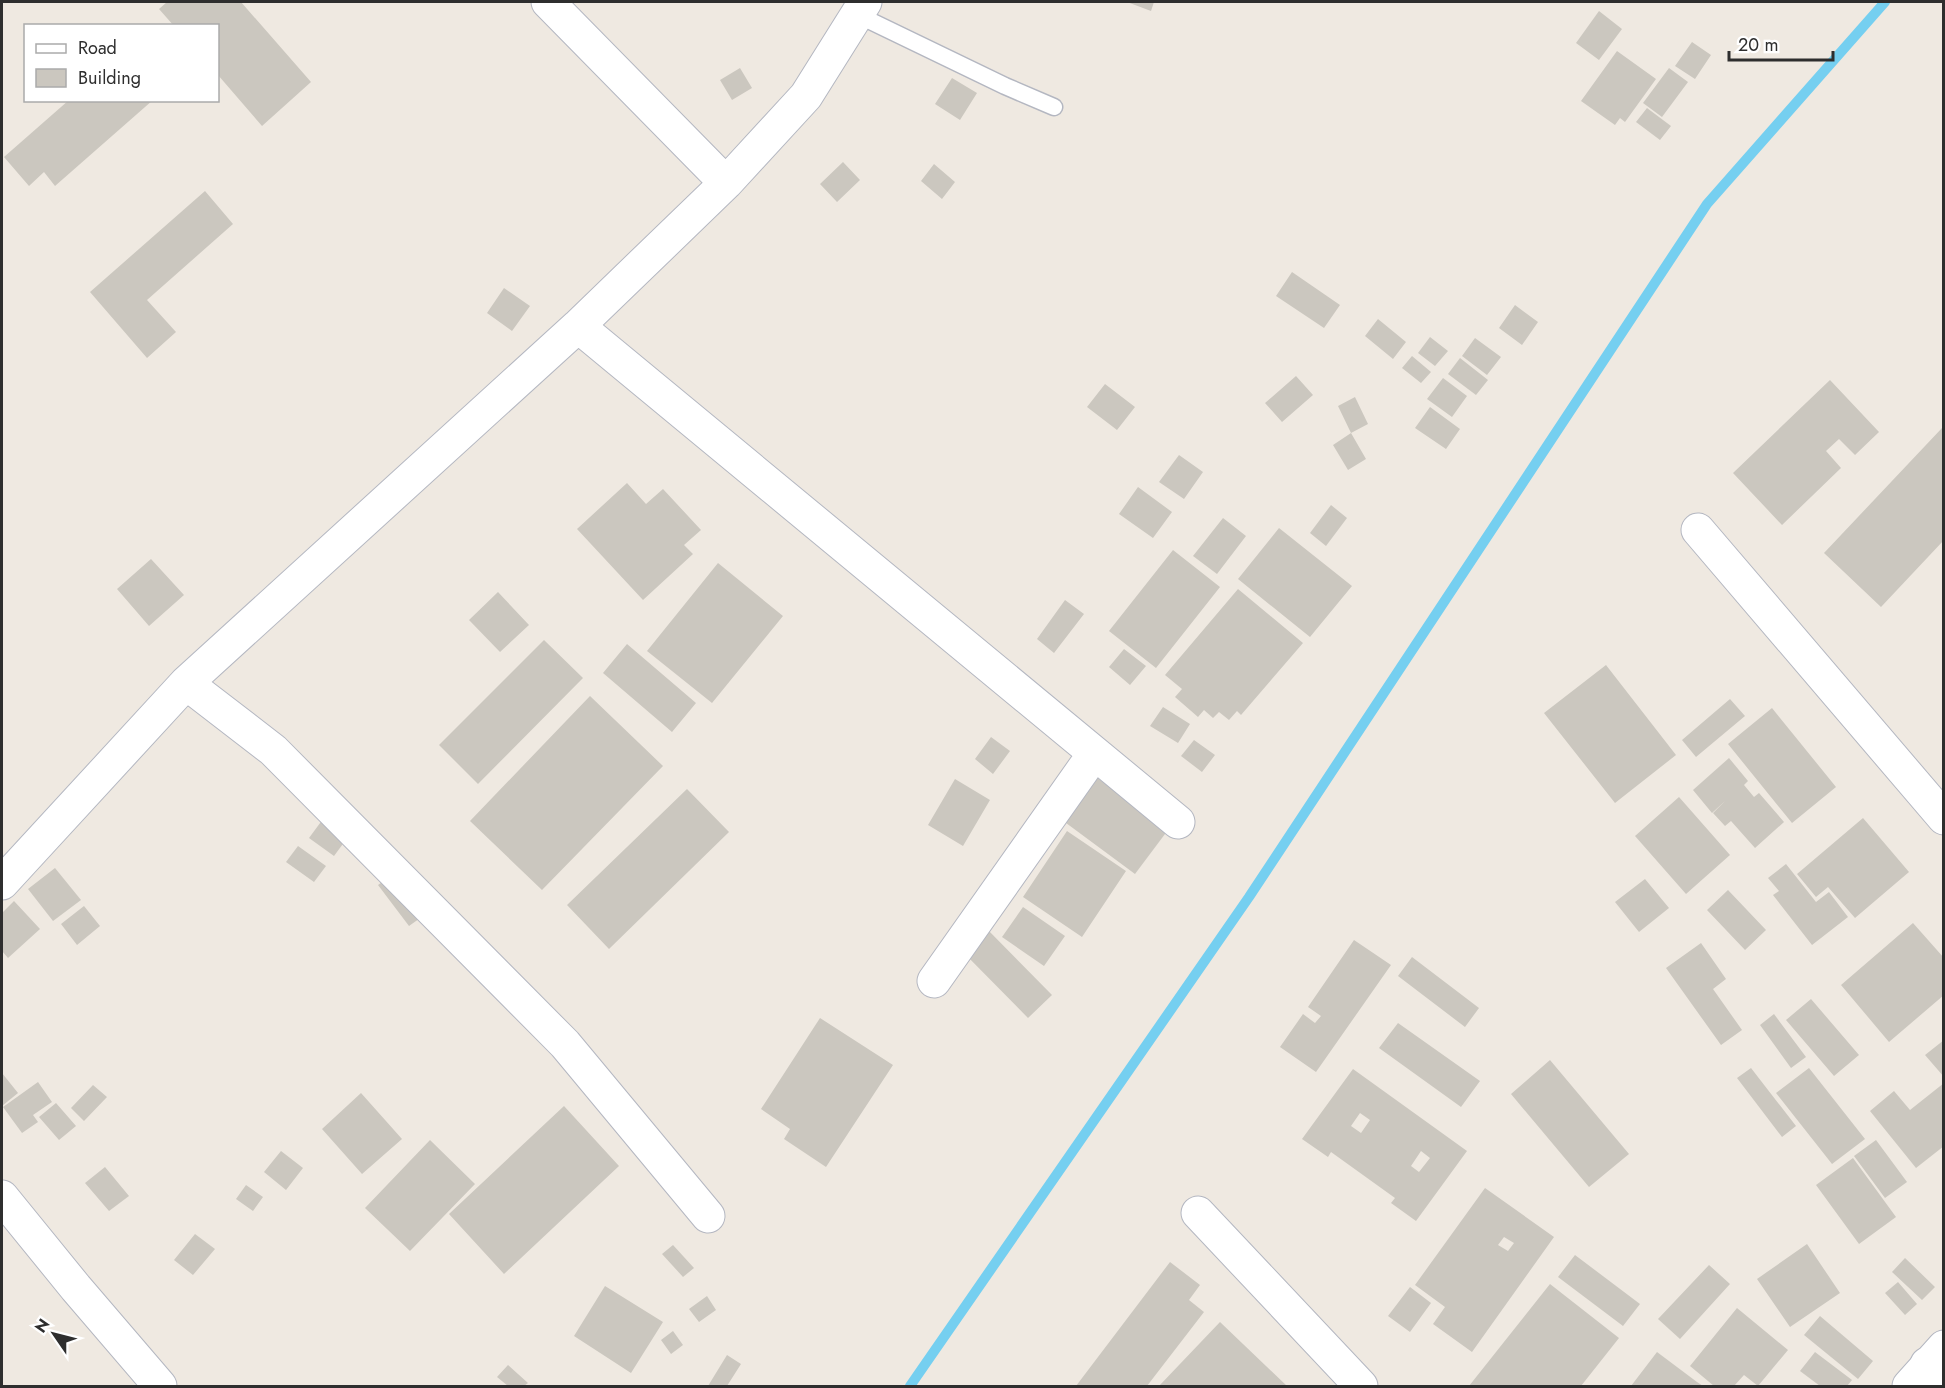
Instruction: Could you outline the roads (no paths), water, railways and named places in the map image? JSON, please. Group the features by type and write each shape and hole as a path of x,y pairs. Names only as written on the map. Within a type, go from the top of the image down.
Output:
{"street":[{"path":"548,2 726,183"},
{"path":"2,883 186,683 578,326 726,183 806,96 862,8"},
{"path":"578,326 1178,822"},
{"path":"1698,530 1944,818"},
{"path":"186,683 273,750 565,1044 708,1216"},
{"path":"934,981 1094,754"},
{"path":"2,1197 160,1386"},
{"path":"1198,1213 1361,1386"}],"lane":[{"path":"862,8 1005,86 1054,106"}],"waterway":[{"path":"910,1386 1249,897 1707,204 1885,2"}]}
